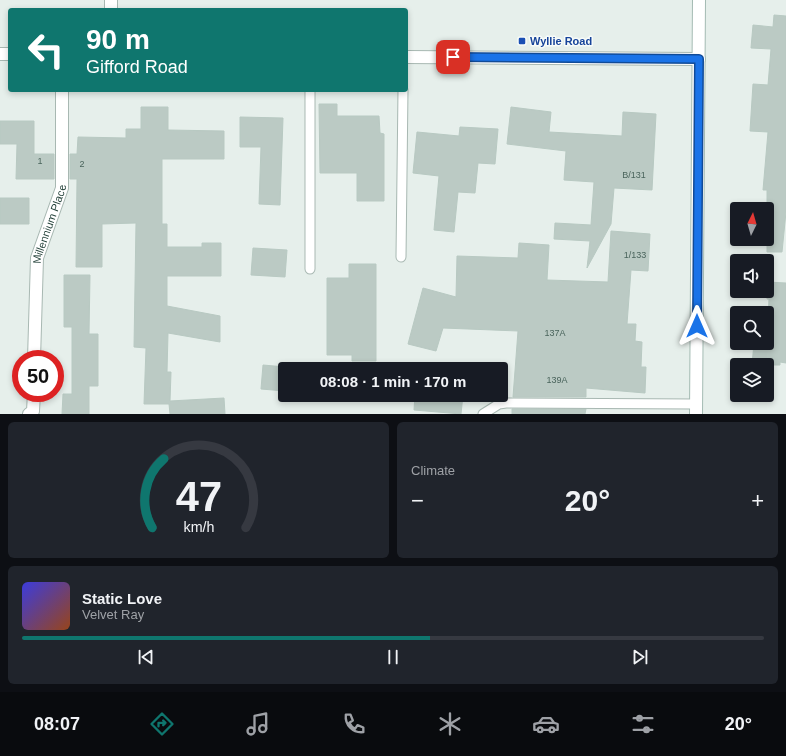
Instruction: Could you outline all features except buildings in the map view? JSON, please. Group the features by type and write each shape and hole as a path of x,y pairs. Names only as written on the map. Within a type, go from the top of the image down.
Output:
{"street":[{"path":"696,409 699,0"},
{"path":"408,57 699,59"},
{"name":"Millennium Place","path":"34,350 37,258 62,188 62,92"},
{"path":"30,414 33,411 34,402"}],"lane":[{"path":"310,92 310,268"},
{"path":"401,257 403,92"},
{"path":"484,414 499,404 506,403 696,409"}],"place":[{"name":"Wyllie Road","path":"522,41"}],"route":[{"path":"453,57 699,59 697,326"}]}
